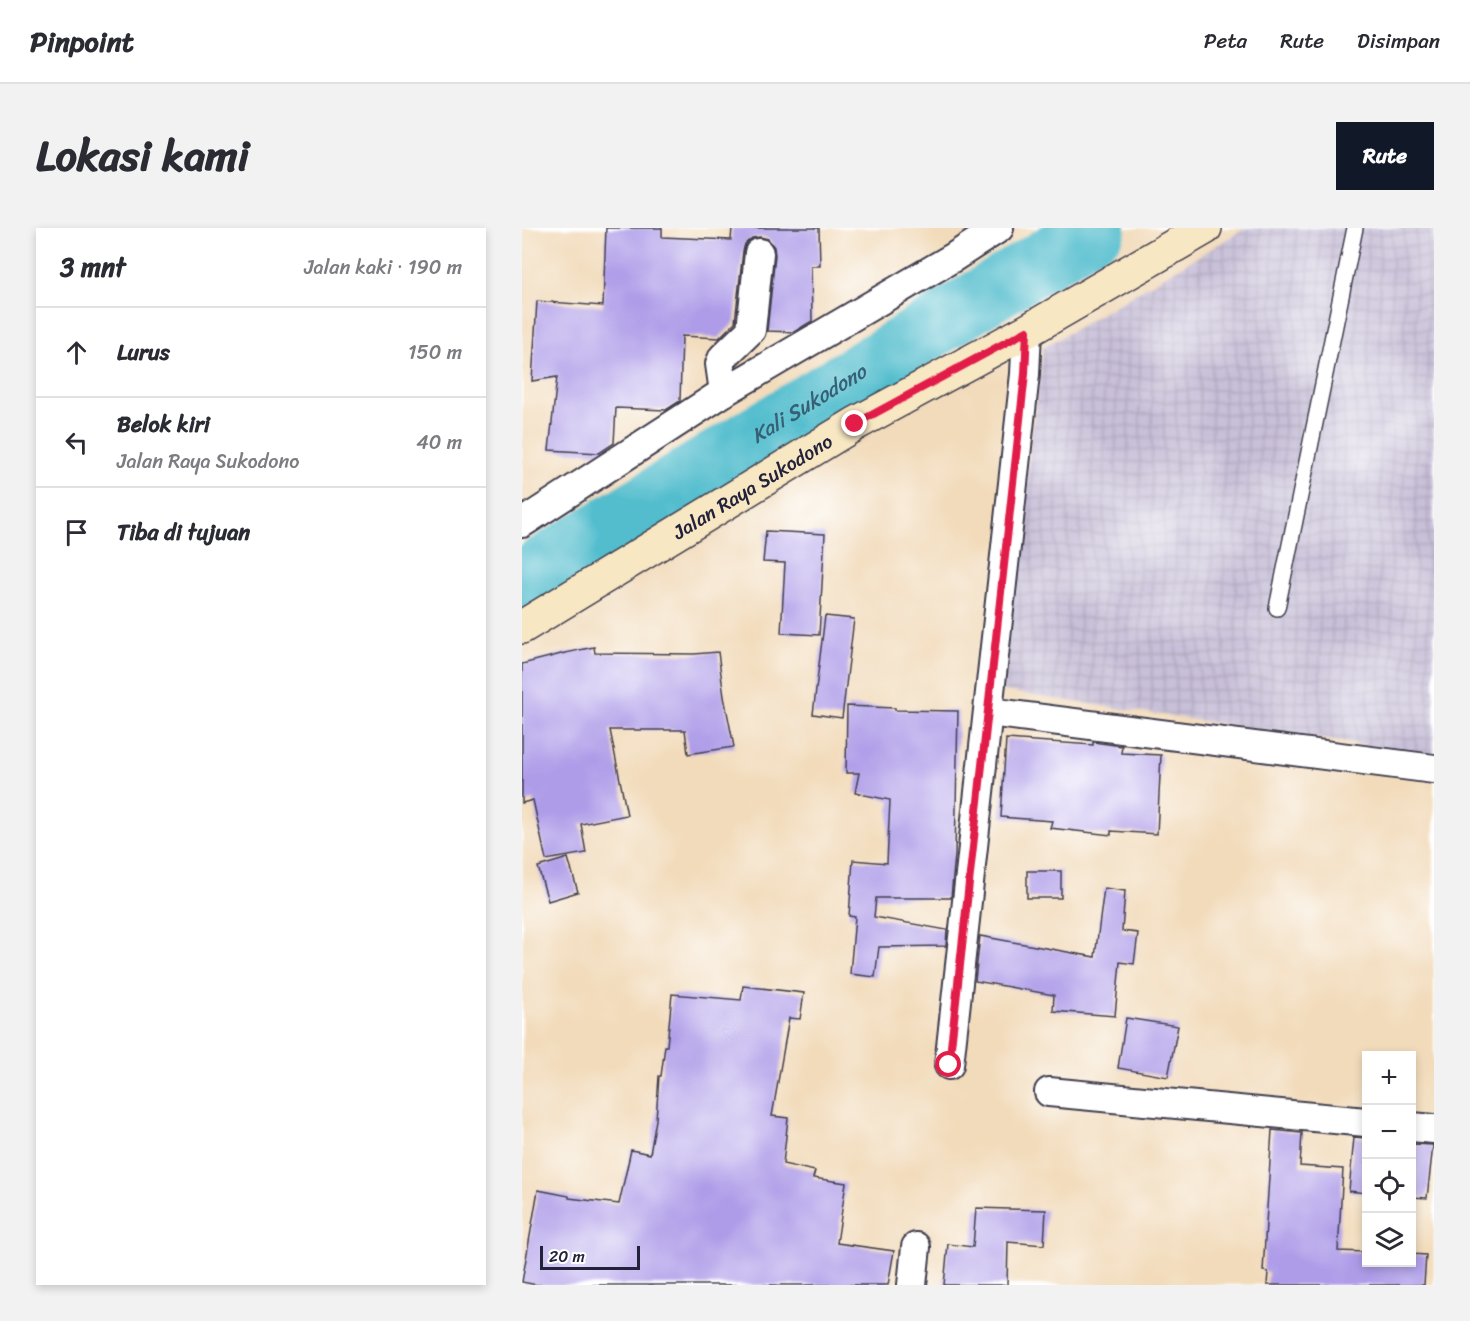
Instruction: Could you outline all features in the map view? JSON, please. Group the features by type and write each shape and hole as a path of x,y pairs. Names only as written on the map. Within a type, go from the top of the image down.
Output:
{"main road":[{"name":"Jalan Raya Sukodono","path":"522,627 855,424 1027,331 1205,228"}],"street":[{"path":"522,523 724,392 954,257 999,228"},
{"path":"724,392 720,364 723,357 751,330 759,253"},
{"path":"949,1065 1025,374 1027,331"},
{"path":"988,712 1434,770"},
{"path":"1049,1092 1362,1122"},
{"path":"1416,1127 1434,1129"},
{"path":"912,1285 916,1247"}],"lane":[{"path":"1277,608 1355,228"}],"shaded area":[{"path":"1246,228 1434,228 1434,756 998,690 1043,348"}],"building":[{"path":"606,228 662,228 662,237 731,240 732,228 819,228 820,266 811,266 812,321 794,332 767,331 774,247 768,239 752,238 745,244 743,251 735,322 719,338 682,336 680,401 666,410 616,408 614,443 599,453 549,450 557,377 532,381 537,301 603,306"},
{"path":"766,531 825,534 819,635 781,633 785,563 763,562"},
{"path":"825,616 854,619 842,718 813,714"},
{"path":"594,647 595,653 694,654 718,652 734,747 688,754 685,730 610,730 627,815 581,824 586,853 546,860 533,800 522,803 522,664"},
{"path":"847,706 895,708 895,710 958,711 955,855 951,898 876,898 874,917 947,930 946,946 879,947 875,977 850,974 855,917 849,916 853,860 887,863 890,800 855,793 859,773 846,773"},
{"path":"1006,739 1093,745 1093,742 1122,746 1121,753 1161,755 1157,834 1111,831 1111,835 1050,828 1052,821 1001,817"},
{"path":"568,858 578,892 548,901 538,867"},
{"path":"1027,871 1061,871 1061,898 1027,898"},
{"path":"1104,888 1125,891 1122,931 1138,933 1134,964 1120,962 1115,1016 1053,1011 1054,995 975,981 980,936 1095,957"},
{"path":"743,986 804,993 800,1019 789,1018 772,1116 788,1118 783,1164 815,1171 813,1178 846,1183 837,1243 894,1251 888,1285 537,1285 522,1282 538,1190 569,1196 569,1198 619,1204 631,1150 650,1154 656,1120 659,1076 661,1076 665,1046 667,1046 672,994 741,1000"},
{"path":"1126,1018 1178,1026 1168,1077 1118,1068"},
{"path":"1272,1130 1302,1133 1300,1166 1343,1169 1338,1251 1362,1252 1362,1267 1416,1267 1416,1254 1426,1255 1424,1285 1267,1285 1268,1272 1263,1271"},
{"path":"1354,1137 1362,1138 1362,1193 1349,1191"},
{"path":"1416,1144 1433,1145 1427,1198 1416,1197"},
{"path":"976,1208 1046,1210 1044,1245 1008,1242 1007,1285 944,1285 948,1244 973,1247"}],"waterway":[{"name":"Kali Sukodono","path":"522,579 1096,228"}],"route":[{"path":"855,424 1027,331 1025,374 949,1065"}]}
